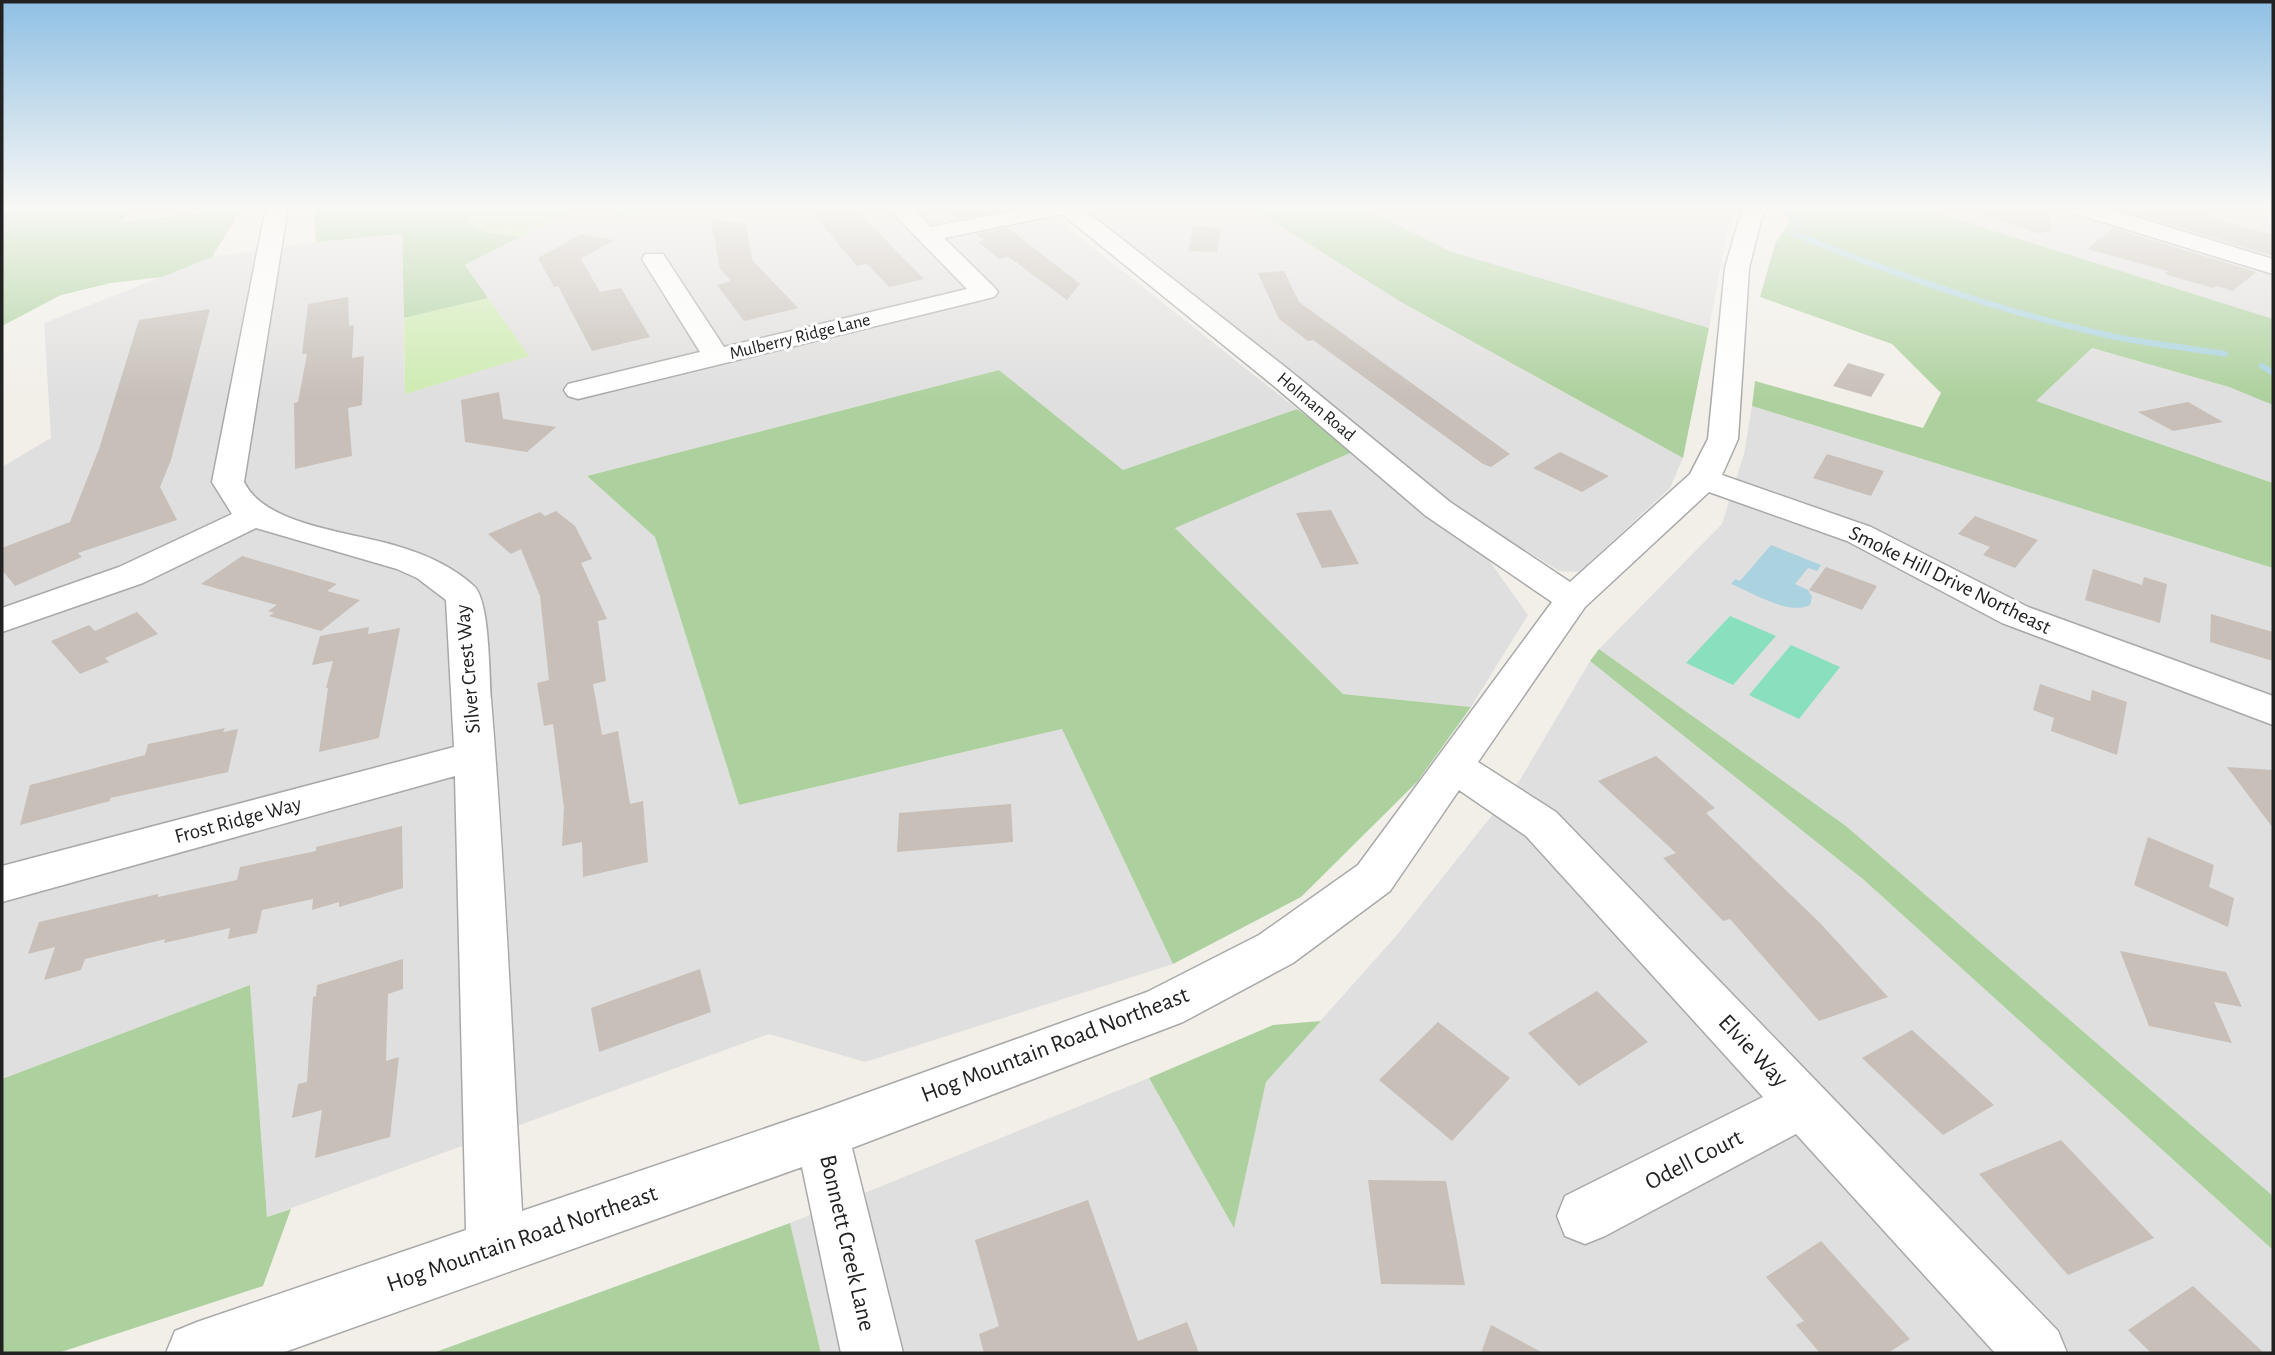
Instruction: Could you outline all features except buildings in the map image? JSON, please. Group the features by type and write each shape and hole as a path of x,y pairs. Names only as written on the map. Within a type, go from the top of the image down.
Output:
{"street":[{"name":"Silver Crest Way","path":"266,270 228,482 238,502 255,515 279,525 415,564 447,579 464,597 475,756 495,1248"},
{"path":"661,270 717,357"},
{"name":"Mulberry Ridge Lane","path":"578,390 985,292 962,270"},
{"name":"Holman Road","path":"1146,270 1279,376 1438,509 1572,598"},
{"name":"Hog Mountain Road Northeast","path":"197,1353 822,1134 1164,1007 1276,949 1374,878 1572,598 1704,479 1723,439 1737,270"},
{"name":"Smoke Hill Drive Northeast","path":"1704,479 1859,534 2015,615 2273,711"},
{"path":"2,620 77,598 145,572 255,515"},
{"name":"Frost Ridge Way","path":"2,884 475,756"},
{"name":"Elvie Way","path":"1455,767 1541,824 2036,1353"},
{"name":"Odell Court","path":"1585,1216 1802,1104"},
{"name":"Bonnett Creek Lane","path":"822,1134 872,1353"}],"shaded area":[{"path":"178,270 403,270 405,394 528,355 469,270 1122,270 1297,409 1123,470 999,370 587,476 655,537 739,805 1062,729 1173,964 865,1062 769,1034 267,1217 250,985 2,1079 2,467 51,438 44,323"},
{"path":"1159,270 1351,270 1401,302 1683,458 1670,488 1579,572 1559,571 1425,487"},
{"path":"1514,270 1720,270 1709,328"},
{"path":"2118,270 2273,270 2273,319"},
{"path":"2092,348 2229,387 2273,405 2273,483 2036,401"},
{"path":"1752,406 2273,568 2273,1196 1846,826 1599,649 1722,524 1744,454"},
{"path":"1355,451 1488,559 1528,615 1471,707 1343,694 1174,527"},
{"path":"1590,661 1864,880 2273,1250 2273,1353 821,1353 790,1223 1149,1078 1234,1227 1266,1082 1396,936 1520,780"}],"green space":[{"path":"2,270 179,270 162,277 111,283 61,295 2,326"},
{"path":"403,270 469,270 488,298 404,318"},
{"path":"1351,270 1514,270 1709,328 1683,458 1401,302"},
{"path":"1768,270 2118,270 2273,319 2273,405 2229,387 2092,348 2036,401 2273,483 2273,568 1752,406 1755,381 1923,428 1941,393 1892,344 1760,297"},
{"path":"488,298 529,356 405,394 404,318"},
{"path":"999,370 1123,470 1297,409 1355,451 1175,528 1343,694 1471,707 1417,782 1301,897 1173,964 1062,729 739,805 655,537 587,476"},
{"path":"1730,616 1776,636 1733,685 1686,663"},
{"path":"1791,645 1840,667 1799,719 1749,695"},
{"path":"1599,649 1846,826 2273,1196 2273,1250 1864,880 1590,661"},
{"path":"250,985 267,1217 291,1209 263,1286 58,1353 2,1353 2,1079"},
{"path":"1321,1021 1266,1082 1234,1228 1149,1078 1273,1025"},
{"path":"790,1223 821,1353 433,1353"}],"water":[{"path":"1771,545 1821,565 1817,571 1808,568 1795,584 1808,590 1812,597 1810,605 1801,608 1781,605 1731,584 1735,579 1740,581"}],"waterway":[{"path":"1889,270 1982,302 2059,323 2145,342 2225,354"},
{"path":"2262,366 2273,373"}]}
